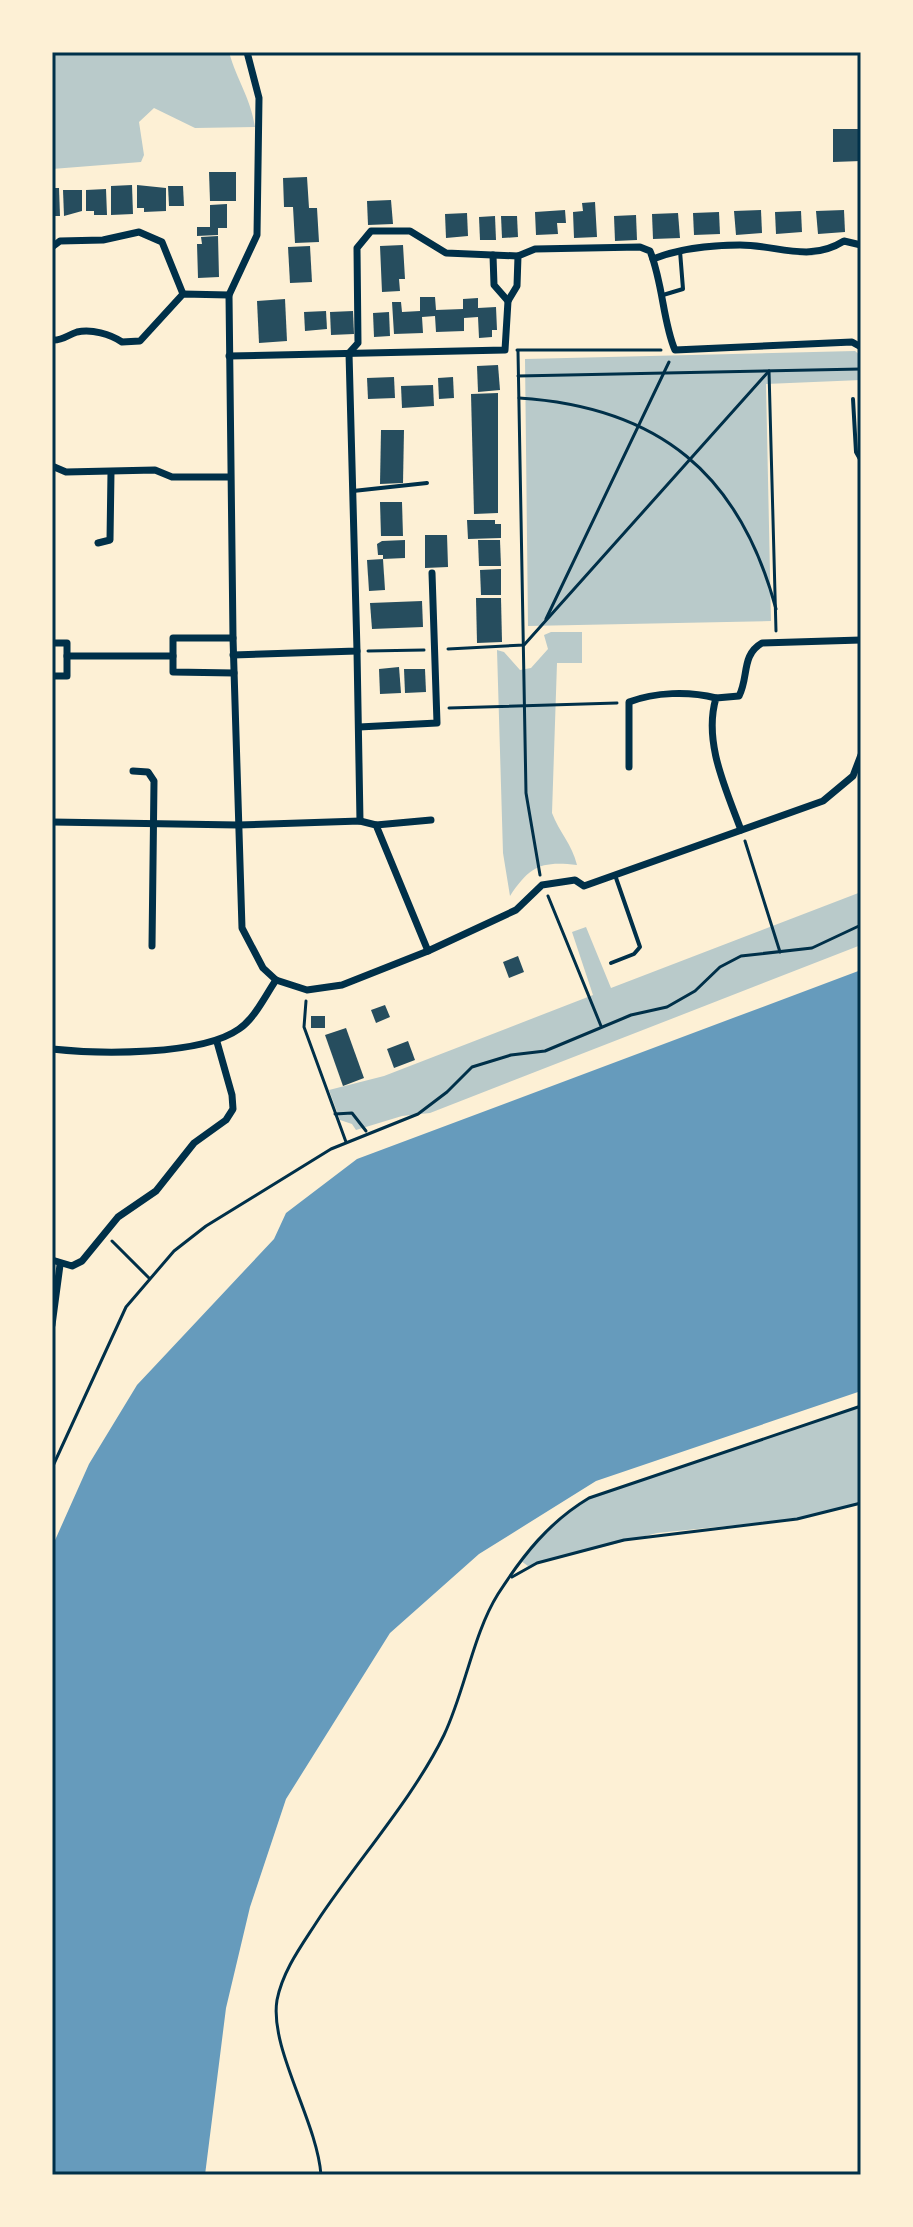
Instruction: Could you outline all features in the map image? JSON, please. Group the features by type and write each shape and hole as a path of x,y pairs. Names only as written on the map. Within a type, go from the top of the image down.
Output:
{"street":[{"path":"247,52 259,98 257,235 229,295 233,655 242,928 263,968 276,980 307,990 342,985 428,951 516,910 542,885 575,880 584,886 823,801 853,776 861,755"},
{"path":"360,821 349,353 358,343 357,248 371,231 410,231 446,253 518,256 535,249 640,247 650,251 653,259 663,295 669,337 675,350 852,342 861,347"},
{"path":"52,247 60,241 103,240 139,232 162,242 183,294"},
{"path":"653,259 680,249 743,245 809,254 830,250 844,241 861,245"},
{"path":"493,255 494,285 508,301"},
{"path":"229,356 505,350 508,301 517,286 518,256"},
{"path":"52,340 61,341 77,332 110,334 122,342 140,341 183,294 229,295"},
{"path":"52,466 66,472 155,470 172,477 230,477"},
{"path":"98,543 110,540 111,472"},
{"path":"359,727 437,723 432,573"},
{"path":"233,638 173,638 173,672 234,673"},
{"path":"629,767 629,702 645,696 739,696 747,681 746,662 751,649 762,643 861,640"},
{"path":"52,643 67,643 67,676 52,676"},
{"path":"233,655 357,651"},
{"path":"67,656 173,656"},
{"path":"716,698 712,711 714,745 741,830"},
{"path":"133,771 148,772 154,781 156,822 152,946"},
{"path":"853,776 861,782"},
{"path":"52,822 238,825 360,821 376,825 431,820"},
{"path":"376,825 428,951"},
{"path":"52,1049 105,1054 217,1042 241,1028 276,980"},
{"path":"52,1325 56,1263 82,1261 118,1217 156,1191 178,1160 194,1143 226,1120 233,1109 217,1042"}],"lane":[{"path":"663,295 683,289 680,249"},
{"path":"853,399 856,452 861,461"},
{"path":"353,491 427,483"},
{"path":"611,963 634,954 640,947 615,875"}],"path":[{"path":"505,350 675,350 543,624"},
{"path":"518,350 526,793 542,885 557,913 601,1026"},
{"path":"518,376 861,369"},
{"path":"357,651 524,645 769,371"},
{"path":"769,371 776,643"},
{"path":"519,398 584,407 639,424 692,458 719,487 747,529 765,568 776,609"},
{"path":"436,708 525,708 629,702"},
{"path":"741,830 780,954"},
{"path":"52,1468 126,1307 174,1251 206,1226 346,1142 418,1114 447,1092 472,1067 498,1058 545,1051 631,1015 667,1007 741,956 812,948 861,925"},
{"path":"307,990 304,1027 346,1142"},
{"path":"335,1114 352,1113 367,1133"},
{"path":"105,1235 149,1278"},
{"path":"321,2175 304,2105 278,2030 280,1990 293,1958 345,1877 430,1760 456,1707 491,1607 534,1542 589,1498 861,1406"},
{"path":"509,1579 537,1563 624,1540 797,1519 861,1503"}],"shaded area":[{"path":"52,52 229,52 255,127 195,128 154,108 139,122 144,155 141,162 52,169"},
{"path":"855,351 861,356 861,380 766,384 771,621 528,626 525,359"},
{"path":"551,632 582,632 582,663 557,663 552,813 577,865 554,864 538,868 524,878 510,896 503,853 497,650 504,652 520,670 531,668 548,649 544,635"},
{"path":"861,892 861,945 430,1113 402,1116 356,1130 352,1124 340,1120 329,1090 384,1076 593,995 572,932 586,927 611,988"},
{"path":"861,1406 861,1503 797,1519 657,1533 528,1566 521,1561 554,1524 589,1498"}],"water":[{"path":"861,970 861,1391 596,1481 479,1554 390,1633 286,1799 250,1907 226,2008 205,2175 52,2175 52,1547 89,1464 137,1385 274,1239 286,1213 357,1159"}],"building":[{"path":"833,129 861,129 861,161 833,162"},
{"path":"209,172 236,172 236,201 210,201"},
{"path":"307,177 309,208 317,208 319,242 295,243 293,207 284,207 283,178"},
{"path":"132,185 133,214 111,215 111,186"},
{"path":"137,185 166,188 166,211 144,212 144,208 137,208"},
{"path":"168,186 183,186 184,206 169,206"},
{"path":"52,188 59,188 60,216 52,216"},
{"path":"106,189 107,215 94,215 94,211 86,211 86,190"},
{"path":"63,190 82,190 82,211 64,216"},
{"path":"391,200 393,224 368,225 367,201"},
{"path":"595,202 597,237 574,238 573,212 583,211 582,203"},
{"path":"227,204 227,228 218,228 218,235 197,236 197,227 210,227 210,205"},
{"path":"565,210 566,223 557,223 558,234 536,235 535,212"},
{"path":"761,210 762,233 736,235 734,211"},
{"path":"844,210 845,232 818,234 816,211"},
{"path":"801,211 802,232 776,234 775,212"},
{"path":"719,212 720,234 694,235 693,213"},
{"path":"467,213 468,236 446,238 445,214"},
{"path":"678,213 680,238 653,239 652,214"},
{"path":"636,215 637,240 615,241 614,216"},
{"path":"495,216 496,240 480,240 479,217"},
{"path":"501,216 517,216 518,237 502,238"},
{"path":"218,236 219,277 198,278 197,244 202,244 201,237"},
{"path":"403,245 405,279 399,279 400,291 382,292 380,246"},
{"path":"310,246 312,282 290,283 288,247"},
{"path":"420,297 435,297 436,310 463,309 463,299 478,298 478,308 496,307 497,330 492,330 492,337 479,338 478,317 464,318 464,331 436,332 435,316 422,317 423,333 394,334 392,302 401,302 402,312 420,311"},
{"path":"285,299 287,341 259,343 257,301"},
{"path":"326,311 327,329 305,331 304,312"},
{"path":"353,311 354,334 331,335 330,312"},
{"path":"389,312 390,336 374,337 373,313"},
{"path":"498,365 500,390 478,392 477,366"},
{"path":"394,377 395,398 368,399 367,378"},
{"path":"453,377 454,398 439,399 438,378"},
{"path":"433,385 434,406 402,408 401,386"},
{"path":"498,393 498,513 474,514 471,394"},
{"path":"381,430 404,430 403,483 380,484"},
{"path":"380,502 402,502 403,536 381,536"},
{"path":"467,520 495,520 495,524 501,524 501,538 468,539"},
{"path":"425,535 447,535 448,567 425,568"},
{"path":"405,540 405,558 383,559 383,555 378,555 377,544 382,541"},
{"path":"478,540 500,540 501,566 479,566"},
{"path":"383,559 385,590 369,591 367,560"},
{"path":"501,569 501,595 481,595 480,570"},
{"path":"476,598 501,598 502,642 477,643"},
{"path":"422,601 423,627 372,629 370,603"},
{"path":"399,667 401,693 380,694 379,669"},
{"path":"404,669 425,669 426,692 405,693"},
{"path":"518,956 524,972 509,978 503,962"},
{"path":"385,1005 390,1017 376,1023 371,1010"},
{"path":"311,1016 325,1016 325,1028 311,1028"},
{"path":"346,1028 364,1078 343,1086 325,1035"},
{"path":"408,1041 415,1060 394,1068 387,1049"}]}
